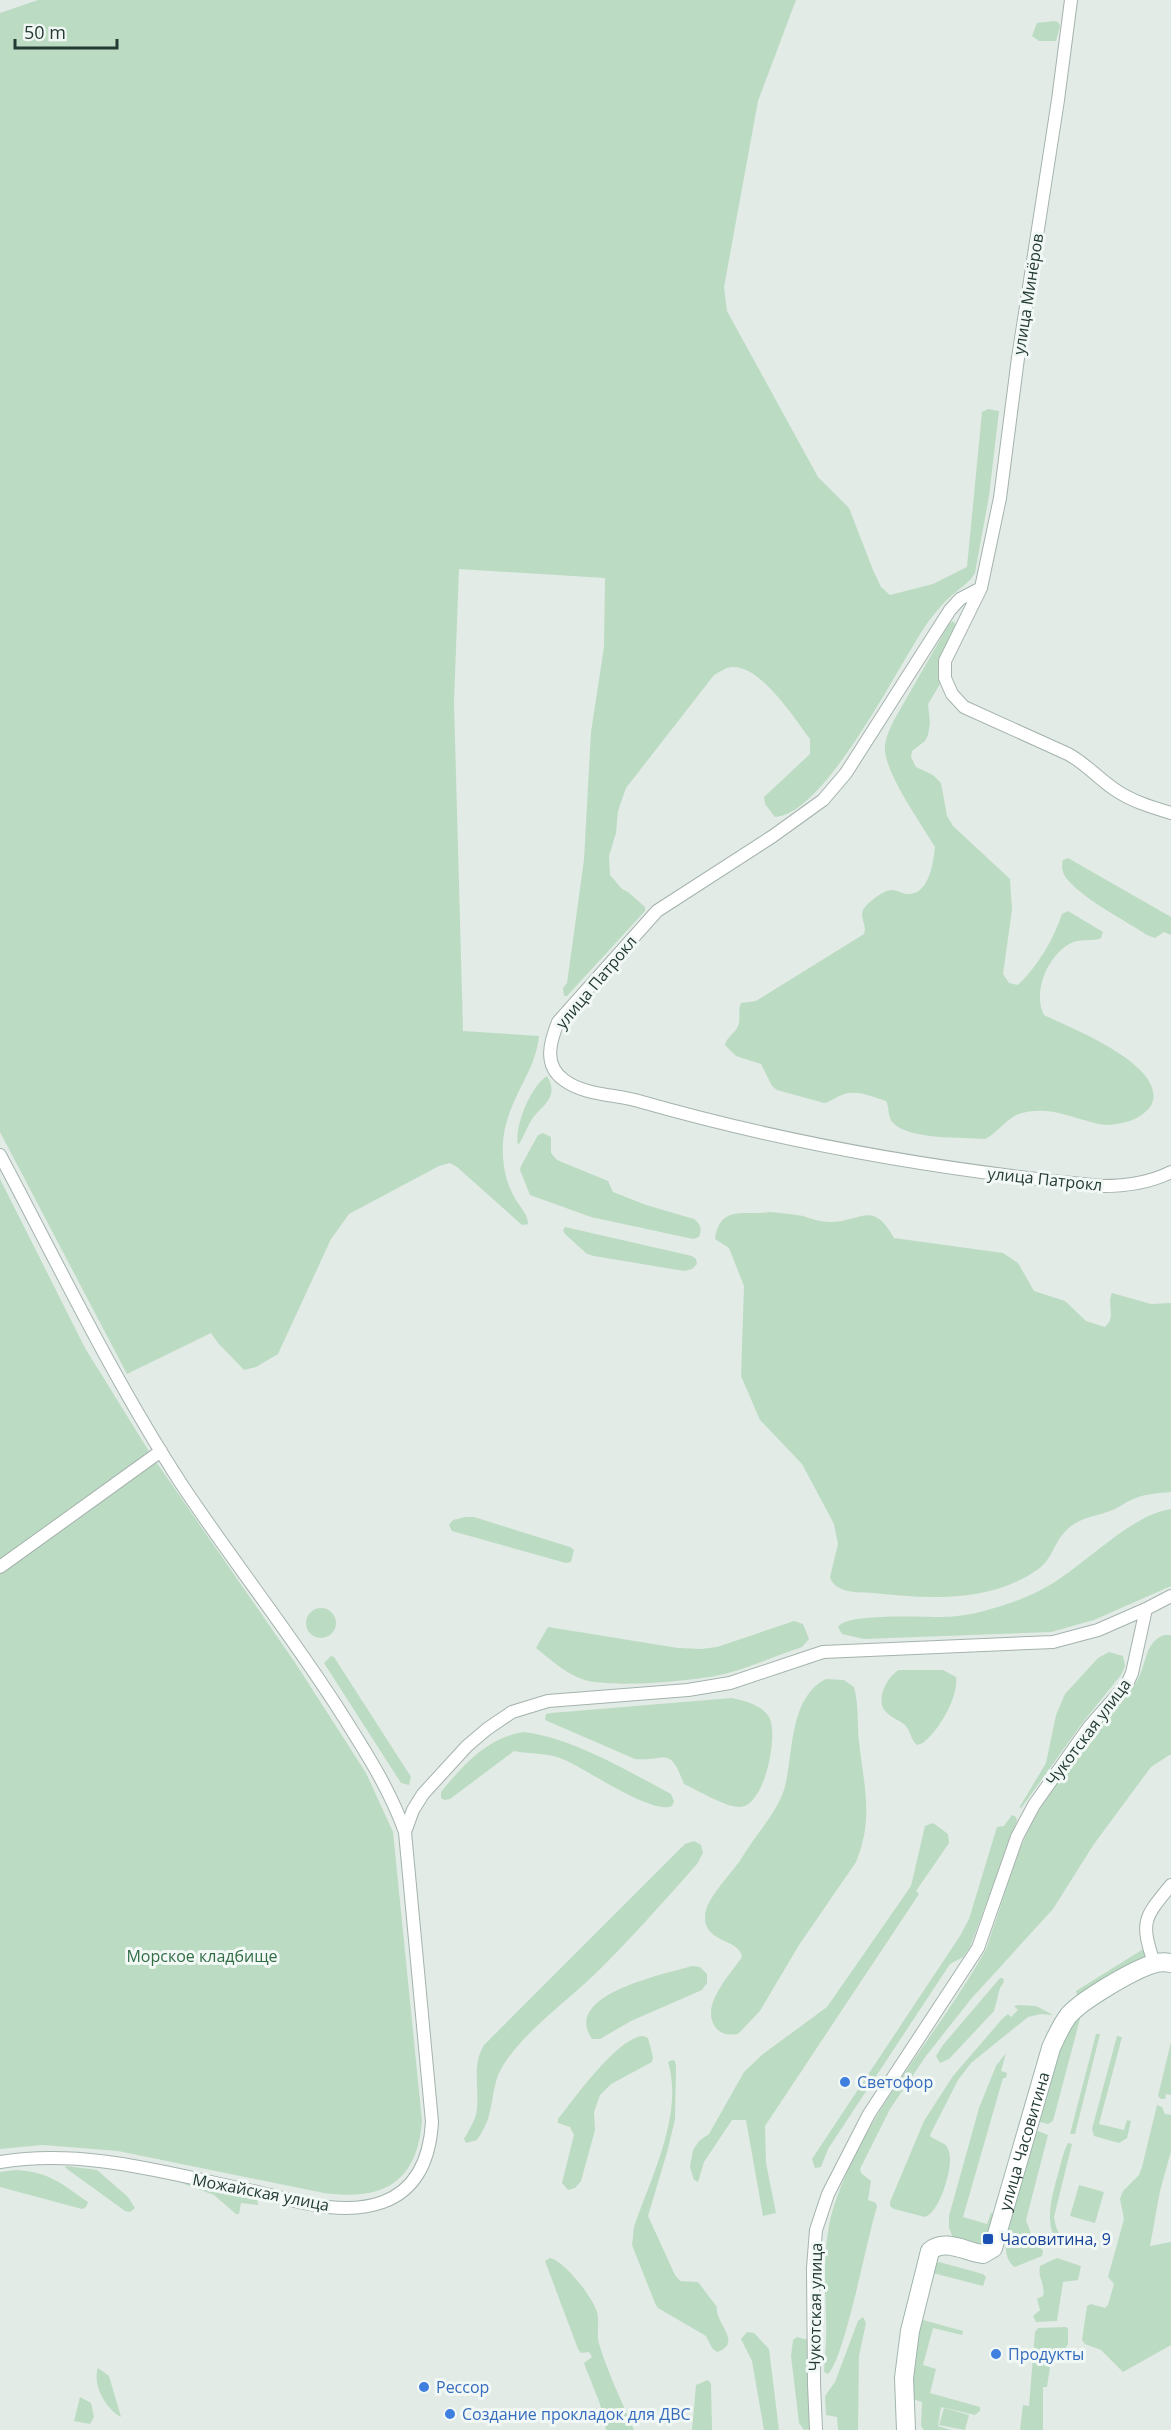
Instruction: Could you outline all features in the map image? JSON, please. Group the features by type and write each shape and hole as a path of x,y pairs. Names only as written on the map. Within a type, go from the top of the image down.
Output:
{"street":[{"name":"улица Минёров","path":"1071,0 1018,358 1000,498 981,588 945,661 945,678 952,694 964,707 1068,754 1079,760 1114,789 1142,804 1171,813"},
{"name":"улица Патрокл","path":"981,588 960,599 943,619 846,773 823,801 652,915 558,1022 550,1041 550,1060 554,1071 562,1079 587,1091 632,1099 666,1110 771,1136 900,1161 1102,1186 1142,1183 1171,1172"},
{"path":"0,1155 99,1347 161,1451 217,1537 305,1657 376,1768 395,1804 405,1832"},
{"path":"0,1567 161,1451"},
{"path":"405,1832 413,1810 423,1794 467,1746 512,1712 548,1701 710,1687 730,1683 823,1652 1053,1642 1098,1630 1171,1596"},
{"name":"Чукотская улица","path":"816,2430 813,2268 816,2230 828,2194 869,2114 952,1991 978,1947 1017,1837 1034,1805 1089,1727 1127,1684 1132,1673 1146,1609"},
{"name":"Можайская улица","path":"0,2162 44,2157 118,2163 337,2207 368,2206 401,2193 415,2180 428,2157 432,2122 405,1832"},
{"path":"1162,1963 1145,1922 1148,1913 1171,1885"},
{"name":"улица Часовитина","path":"906,2430 904,2378 909,2342 930,2251 944,2244 983,2254 993,2248 1057,2034 1075,2009 1095,1995 1162,1963"}],"green space":[{"path":"38,0 796,0 758,101 724,287 727,311 818,477 849,508 881,587 890,595 933,584 967,567 982,412 988,409 999,411 989,496 975,573 944,602 928,622 860,734 838,765 817,791 795,809 775,817 765,804 764,797 810,754 810,739 774,692 750,672 739,668 727,668 714,675 626,788 618,811 616,833 609,856 610,875 622,889 645,907 645,911 567,996 564,996 563,988 567,983 584,860 591,732 604,647 605,578 459,569 454,702 463,1031 539,1036 532,1063 509,1113 503,1142 507,1179 512,1193 526,1215 528,1224 522,1225 457,1167 450,1163 439,1166 349,1214 331,1239 278,1354 256,1367 244,1370 211,1333 127,1374 0,1132 0,13"},
{"path":"1054,21 1060,26 1056,41 1039,41 1032,36 1037,23"},
{"path":"953,621 957,626 939,686 928,704 930,723 928,735 925,741 912,751 911,757 916,767 933,775 941,783 947,816 953,826 1010,879 1012,910 1003,974 1009,983 1018,985 1032,970 1049,943 1062,914 1068,911 1103,932 1099,939 1071,943 1055,956 1044,975 1040,996 1044,1015 1114,1050 1146,1077 1153,1091 1151,1106 1142,1115 1120,1124 1104,1125 1046,1111 1030,1111 1017,1115 985,1139 924,1135 911,1132 893,1123 886,1101 870,1096 847,1093 824,1103 777,1090 772,1086 761,1064 736,1056 725,1045 738,1025 741,1003 756,1001 864,934 863,910 877,896 892,890 906,894 914,893 925,884 931,870 935,847 898,787 887,762 885,747 894,720 949,624"},
{"path":"1068,858 1171,917 1171,935 1164,932 1155,938 1147,935 1083,894 1064,874 1063,860"},
{"path":"547,1076 551,1088 550,1098 533,1117 518,1145 517,1137 525,1107 535,1088"},
{"path":"543,1133 551,1137 551,1153 557,1160 608,1181 613,1192 646,1205 694,1219 700,1227 699,1237 693,1239 591,1217 530,1195 520,1170 538,1135"},
{"name":"Морское кладбище","path":"0,1179 85,1348 150,1453 296,1664 366,1773 393,1832 422,2121 413,2160 393,2183 380,2190 364,2194 324,2193 118,2151 43,2145 0,2149"},
{"path":"770,1212 799,1215 830,1222 866,1215 873,1216 886,1226 894,1238 1003,1253 1018,1263 1034,1291 1065,1301 1086,1321 1105,1327 1111,1315 1110,1297 1112,1293 1151,1304 1171,1303 1171,1492 1141,1496 1110,1511 1078,1522 1063,1534 1042,1566 1018,1581 999,1588 958,1596 915,1597 855,1592 837,1587 830,1577 838,1544 834,1524 802,1464 760,1420 741,1376 744,1286 729,1248 715,1239 718,1228 728,1216"},
{"path":"565,1227 692,1256 696,1259 697,1264 692,1269 684,1271 594,1256 587,1254 565,1234 563,1230"},
{"path":"1171,1509 1171,1586 1094,1620 1051,1632 864,1639 842,1634 838,1627 854,1620 868,1618 962,1616 1017,1601 1062,1577 1140,1521 1155,1513"},
{"path":"474,1517 570,1547 574,1550 571,1562 566,1563 452,1531 449,1525 453,1520"},
{"path":"321,1608 327,1609 335,1617 335,1629 327,1637 321,1638 315,1637 307,1629 306,1623 307,1617 315,1609"},
{"path":"794,1621 803,1624 809,1639 802,1647 728,1673 676,1681 632,1684 582,1679 536,1648 548,1627 678,1648 701,1649 717,1647"},
{"path":"1164,1635 1171,1635 1171,1754 1151,1767 1094,1844 1053,1909 971,1999 926,2056 890,2109 860,2169 861,2173 871,2181 868,2200 876,2203 877,2207 848,2322 835,2363 828,2374 824,2372 827,2242 832,2212 851,2164 867,2132 966,1984 984,1953 1019,1852 1038,1812 1079,1751 1132,1689 1140,1675 1150,1647"},
{"path":"1109,1652 1123,1656 1125,1666 1121,1675 1019,1808 1046,1763 1056,1715 1065,1694 1098,1658"},
{"path":"331,1656 334,1657 411,1777 409,1785 401,1783 324,1663"},
{"path":"899,1670 943,1670 956,1677 954,1694 947,1713 929,1737 917,1745 905,1725 887,1713 882,1706 884,1688"},
{"path":"826,1679 844,1680 854,1687 856,1694 866,1802 862,1846 856,1862 799,1945 760,2011 738,2034 726,2034 716,2028 711,2010 718,1991 742,1957 740,1951 735,1947 710,1932 706,1925 706,1910 714,1894 771,1816 780,1799 784,1790 794,1728 799,1713 805,1699"},
{"path":"732,1698 762,1709 769,1717 772,1726 771,1753 763,1783 749,1804 740,1807 720,1802 684,1784 670,1759 635,1759 545,1720 546,1714 551,1713"},
{"path":"524,1732 561,1741 619,1766 671,1794 674,1801 672,1806 663,1807 635,1798 559,1758 514,1751 450,1799 441,1798 441,1792 477,1754 499,1740"},
{"path":"1012,1815 1017,1821 970,1947 963,1957 950,1964 828,2149 821,2167 815,2168 812,2159 960,1936 969,1919 997,1827 1004,1826"},
{"path":"933,1823 948,1834 949,1843 916,1891 919,1894 765,2126 766,2163 776,2213 763,2216 746,2120 732,2120 704,2162 698,2182 694,2180 690,2167 693,2150 699,2141 709,2134 744,2072 763,2054 827,2007 911,1886 925,1826"},
{"path":"694,1841 701,1845 703,1853 697,1864 608,1961 513,2051 498,2075 487,2123 477,2140 466,2143 464,2139 477,2112 477,2068 484,2045 685,1844"},
{"path":"1145,1948 1147,1954 1145,1956 1077,1995 1076,1991"},
{"path":"692,1966 700,1967 707,1974 707,1983 702,1990 631,2021 600,2039 592,2039 586,2023 591,2010 603,1998 641,1981"},
{"path":"1000,1978 1003,1978 1004,1982 1000,1988 994,2011 949,2059 940,2063 936,2056 943,2045"},
{"path":"1014,2006 1036,2006 1053,2015 1041,2014 1028,2017 971,2063 958,2080 930,2135 946,2145 950,2156 950,2165 939,2201 925,2217 894,2209 890,2206 890,2202 924,2121 953,2076 1003,2018 1008,2014 1011,2017 1018,2010"},
{"path":"1079,2015 1080,2019 1053,2121 1048,2124 1040,2122 1039,2118 1063,2037"},
{"path":"1096,2034 1100,2034 1075,2134 1070,2134"},
{"path":"643,2036 648,2038 653,2057 652,2062 611,2084 600,2095 594,2112 595,2130 581,2181 575,2188 568,2190 562,2183 574,2135 570,2127 558,2123 558,2119 609,2058 633,2039"},
{"path":"1117,2036 1122,2037 1099,2124 1124,2130 1127,2120 1131,2121 1127,2138 1119,2143 1094,2136 1092,2129"},
{"path":"1171,2042 1171,2095 1166,2094 1165,2099 1161,2099 1158,2096"},
{"path":"1006,2053 1001,2071 1007,2073 1006,2078 1003,2078 963,2217 987,2224 991,2213 997,2214 986,2242 982,2245 953,2238 949,2228 949,2216 979,2108 996,2066"},
{"path":"675,2061 676,2066 675,2119 648,2216 675,2275 680,2281 698,2282 717,2307 728,2343 725,2348 717,2352 712,2348 706,2336 658,2308 632,2245 634,2227 669,2124 672,2082 668,2062"},
{"path":"1157,2105 1162,2107 1165,2114 1171,2115 1171,2151 1160,2191 1150,2246 1171,2242 1171,2345 1123,2372 1101,2350 1085,2344 1082,2340 1087,2306 1091,2304 1105,2308 1108,2305 1114,2284 1108,2277 1124,2219 1120,2199 1123,2191 1139,2175"},
{"path":"1035,2132 1048,2135 1026,2220 1031,2234 1043,2251 1042,2256 1015,2267 1006,2253 1005,2243"},
{"path":"1068,2143 1072,2144 1054,2217 1066,2248 1053,2234 1050,2214 1063,2154"},
{"path":"65,2167 97,2170 128,2197 135,2208 130,2212 125,2211 67,2169"},
{"path":"16,2170 38,2173 62,2184 88,2202 86,2207 82,2209 0,2187 0,2172"},
{"path":"179,2182 257,2198 258,2205 241,2203 239,2214 236,2214 214,2195"},
{"path":"1079,2185 1104,2192 1095,2223 1070,2216"},
{"path":"550,2258 570,2273 584,2290 597,2312 599,2344 634,2430 606,2430 600,2404 584,2363 592,2357 589,2352 581,2353 578,2349 545,2261"},
{"path":"1057,2258 1081,2266 1078,2280 1063,2282 1057,2321 1036,2322 1033,2316 1040,2310 1037,2299 1043,2296 1044,2292 1040,2266"},
{"path":"939,2262 983,2274 986,2277 983,2286 933,2273 935,2264"},
{"path":"863,2317 866,2323 859,2356 858,2430 838,2430 837,2417 826,2415 825,2396 835,2382 858,2321"},
{"path":"923,2320 963,2331 962,2335 933,2328 923,2365 936,2369 930,2393 980,2407 980,2411 975,2415 941,2407 938,2426 951,2430 924,2430 921,2426 922,2402 913,2399 915,2347 919,2327"},
{"path":"1066,2327 1068,2344 1062,2353 1052,2354 1047,2387 1043,2387 1043,2430 1020,2430 1023,2405 1029,2406 1035,2332 1038,2328"},
{"path":"747,2332 754,2333 769,2349 779,2430 764,2430 752,2361 741,2339"},
{"path":"797,2337 808,2340 810,2429 804,2430 799,2423 791,2356 793,2340"},
{"path":"98,2368 109,2376 121,2417 110,2408 102,2396 97,2382"},
{"path":"708,2380 711,2384 712,2430 692,2430 696,2385"},
{"path":"80,2397 91,2403 94,2417 90,2424 74,2421"},
{"path":"944,2408 969,2415 965,2430 939,2425"}],"place":[{"name":"Светофор","path":"845,2082"},
{"name":"Часовитина, 9","path":"988,2239"},
{"name":"Продукты","path":"996,2354"},
{"name":"Рессор","path":"424,2387"},
{"name":"Создание прокладок для ДВС","path":"450,2414"}]}
